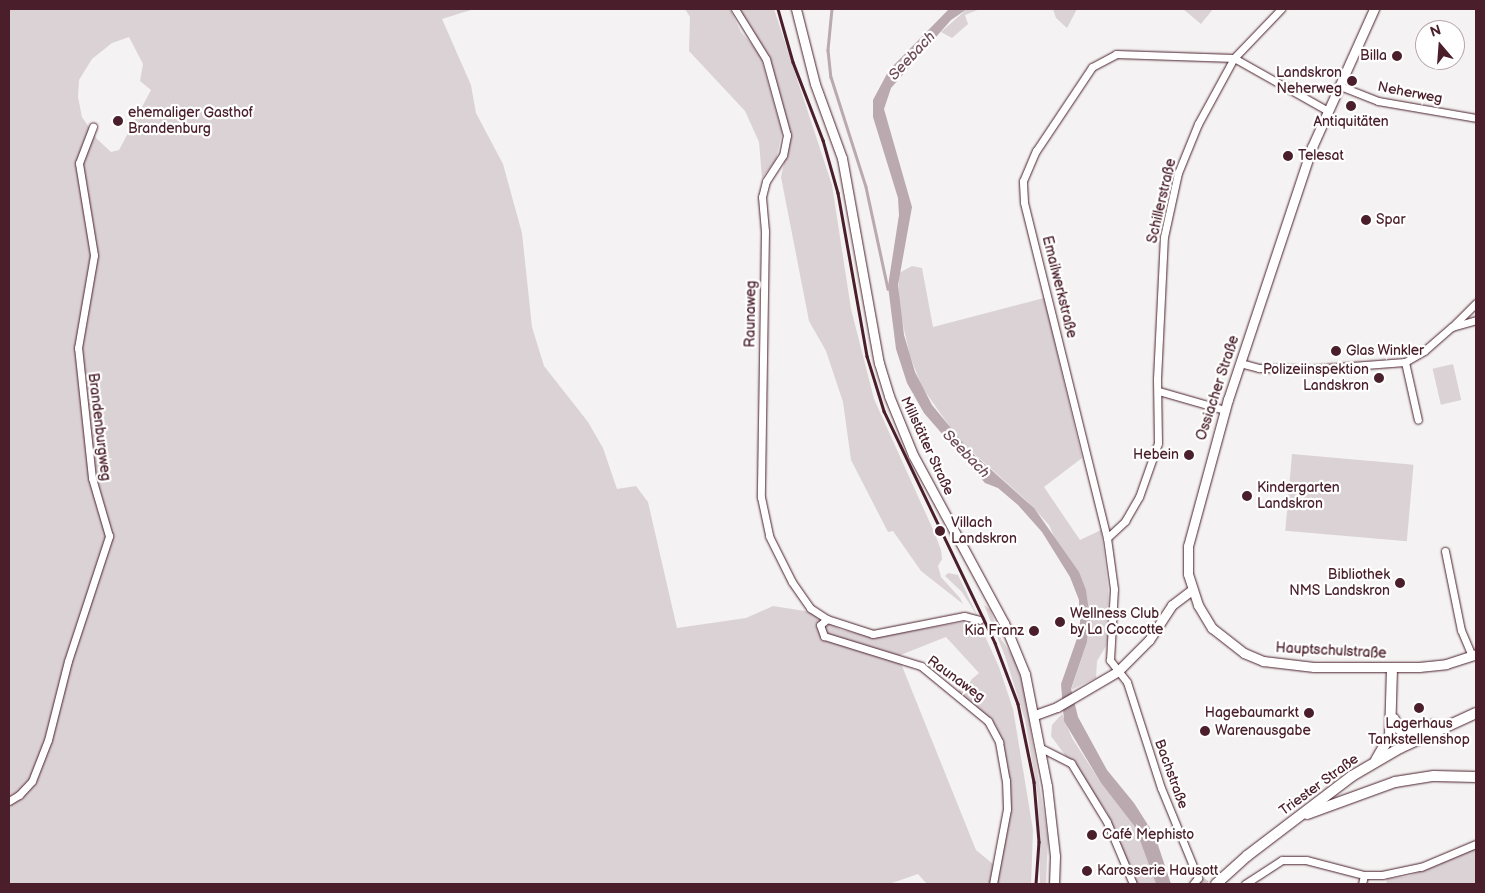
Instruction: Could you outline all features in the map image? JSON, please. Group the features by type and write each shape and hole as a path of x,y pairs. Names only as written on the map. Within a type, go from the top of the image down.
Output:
{"main road":[{"path":"1374,763 1387,743 1393,718 1392,668"},
{"name":"Triester Straße","path":"1216,884 1247,856 1295,819 1374,763 1447,725 1476,713"},
{"path":"1393,718 1398,728 1406,734 1433,725 1447,725"},
{"path":"1295,819 1395,782 1434,776 1476,777"}],"street":[{"name":"Raunaweg","path":"734,9 766,59 787,135 783,155 766,181 762,197 765,231 761,497 769,536 792,582 810,608 827,619 873,634 911,629 964,616 980,620"},
{"name":"Millstätter Straße","path":"796,9 815,84 842,158 879,363 889,396 929,488 1013,641 1035,715 1055,856 1054,884"},
{"path":"1234,58 1281,9"},
{"name":"Ossiacher Straße","path":"1192,590 1188,546 1225,410 1312,148 1374,9"},
{"name":"Emailwerkstraße","path":"1117,672 1110,653 1114,589 1107,538 1024,202 1023,181 1036,151 1099,60 1126,53 1234,58 1328,111"},
{"name":"Schillerstraße","path":"1107,538 1125,521 1139,497 1158,443 1164,237 1178,173 1198,124 1234,58"},
{"name":"Neherweg","path":"1340,86 1378,101 1476,118"},
{"name":"Brandenburgweg","path":"9,801 19,795 32,780 48,740 68,661 109,536 92,478 78,348 94,255 79,163 93,127"},
{"path":"1240,363 1260,368 1312,370 1405,362 1424,351 1476,303"},
{"path":"1452,327 1476,320"},
{"path":"1405,362 1418,420"},
{"path":"1159,392 1225,410"},
{"name":"Hauptschulstraße","path":"1192,590 1216,632 1244,653 1263,661 1314,667 1392,668 1433,666 1474,655 1461,630 1445,551"},
{"path":"1035,715 1057,708 1117,672 1149,640 1172,605 1192,590"},
{"name":"Raunaweg","path":"827,619 820,625 824,636 921,666 988,721 999,742 1006,780 1007,809 993,884"},
{"name":"Bachstraße","path":"1117,672 1126,682 1161,788 1197,881"},
{"path":"1041,748 1071,763 1107,822 1133,884"},
{"path":"1245,884 1282,860 1306,860 1364,875 1402,872 1476,844"},
{"path":"1362,884 1364,875"}],"shaded area":[{"path":"9,9 474,9 442,19 471,85 476,113 503,164 522,233 532,327 544,366 588,422 603,448 617,489 636,486 648,502 677,628 746,618 773,606 811,612 841,630 876,637 969,621 979,623 999,667 1013,709 1033,830 1031,884 927,884 918,874 889,884 9,884","holes":["129,37 143,64 140,81 151,90 119,150 111,152 97,139 82,117 78,97 79,80 92,59 112,43","946,637 979,673 958,691 996,726 1003,752 1010,811 999,869 976,850 898,656"]},
{"path":"685,9 730,9 741,32 760,54 782,132 776,160 762,178 759,142 745,111 689,51 690,17"},
{"path":"737,9 774,9 832,185 851,309 874,399 935,534 941,550 942,559 938,566 941,577 963,604 921,571 893,531 888,532 851,460 843,402 826,351 809,321 781,177 789,141 788,124 771,68"},
{"path":"967,9 980,9 965,15 968,24 952,38 941,32"},
{"path":"1053,9 1077,9 1067,28 1056,18"},
{"path":"1183,9 1213,9 1201,24"},
{"path":"912,266 922,268 933,327 1044,298 1082,458 1044,487 1080,540 1101,530 1108,587 1109,633 1106,646 1097,661 1096,678 1071,690 1087,642 1090,619 1049,525 1027,501 959,440 922,387 910,356 898,303 899,273"},
{"path":"1453,364 1461,400 1441,405 1433,369"},
{"path":"1292,454 1414,465 1407,541 1285,531"},
{"path":"948,573 958,575 978,617 962,592 945,576"},
{"path":"984,605 990,609 1001,639 1016,661 1025,694 1048,839 1046,884 1040,884 1038,797 1025,720 1005,656"},
{"path":"1062,714 1072,738 1101,783 1135,827 1156,884 1136,884 1106,811 1051,736 1052,725"},
{"path":"1476,848 1476,884 1386,884 1387,879 1409,876"}],"water":[{"name":"Seebach","path":"949,9 967,9 951,20 891,88 884,109 912,207 898,285 904,335 915,372 932,405 969,450 1034,508 1079,572 1086,590 1090,619 1087,642 1071,689 1078,717 1107,770 1134,803 1155,836 1171,884 1156,884 1135,827 1101,783 1064,721 1061,684 1080,630 1079,600 1070,577 1042,532 1018,505 998,488 985,483 924,413 907,383 896,349 888,286 899,215 898,198 873,117 873,100 889,70"}],"waterway":[{"path":"832,9 828,50 831,77 866,187 888,289"}],"tunnel":[{"path":"1201,880 1207,884"}],"railway":[{"path":"778,9 793,62 823,140 838,193 867,356 884,411 995,643 1018,704 1034,782 1039,842 1036,884"}],"place":[{"name":"Billa","path":"1397,56"},
{"name":"Landskron Neherweg","path":"1352,81"},
{"name":"Antiquitäten","path":"1351,106"},
{"name":"ehemaliger Gasthof Brandenburg","path":"118,121"},
{"name":"Telesat","path":"1288,156"},
{"name":"Spar","path":"1366,220"},
{"name":"Glas Winkler","path":"1336,351"},
{"name":"Polizeiinspektion Landskron","path":"1379,378"},
{"name":"Hebein","path":"1189,455"},
{"name":"Kindergarten Landskron","path":"1247,496"},
{"name":"Villach Landskron","path":"940,531"},
{"name":"Bibliothek NMS Landskron","path":"1400,583"},
{"name":"Wellness Club by La Coccotte","path":"1060,622"},
{"name":"Kia Franz","path":"1034,631"},
{"name":"Lagerhaus Tankstellenshop","path":"1419,708"},
{"name":"Hagebaumarkt","path":"1309,713"},
{"name":"Warenausgabe","path":"1205,731"},
{"name":"Café Mephisto","path":"1092,835"},
{"name":"Karosserie Hausott","path":"1087,871"}]}
